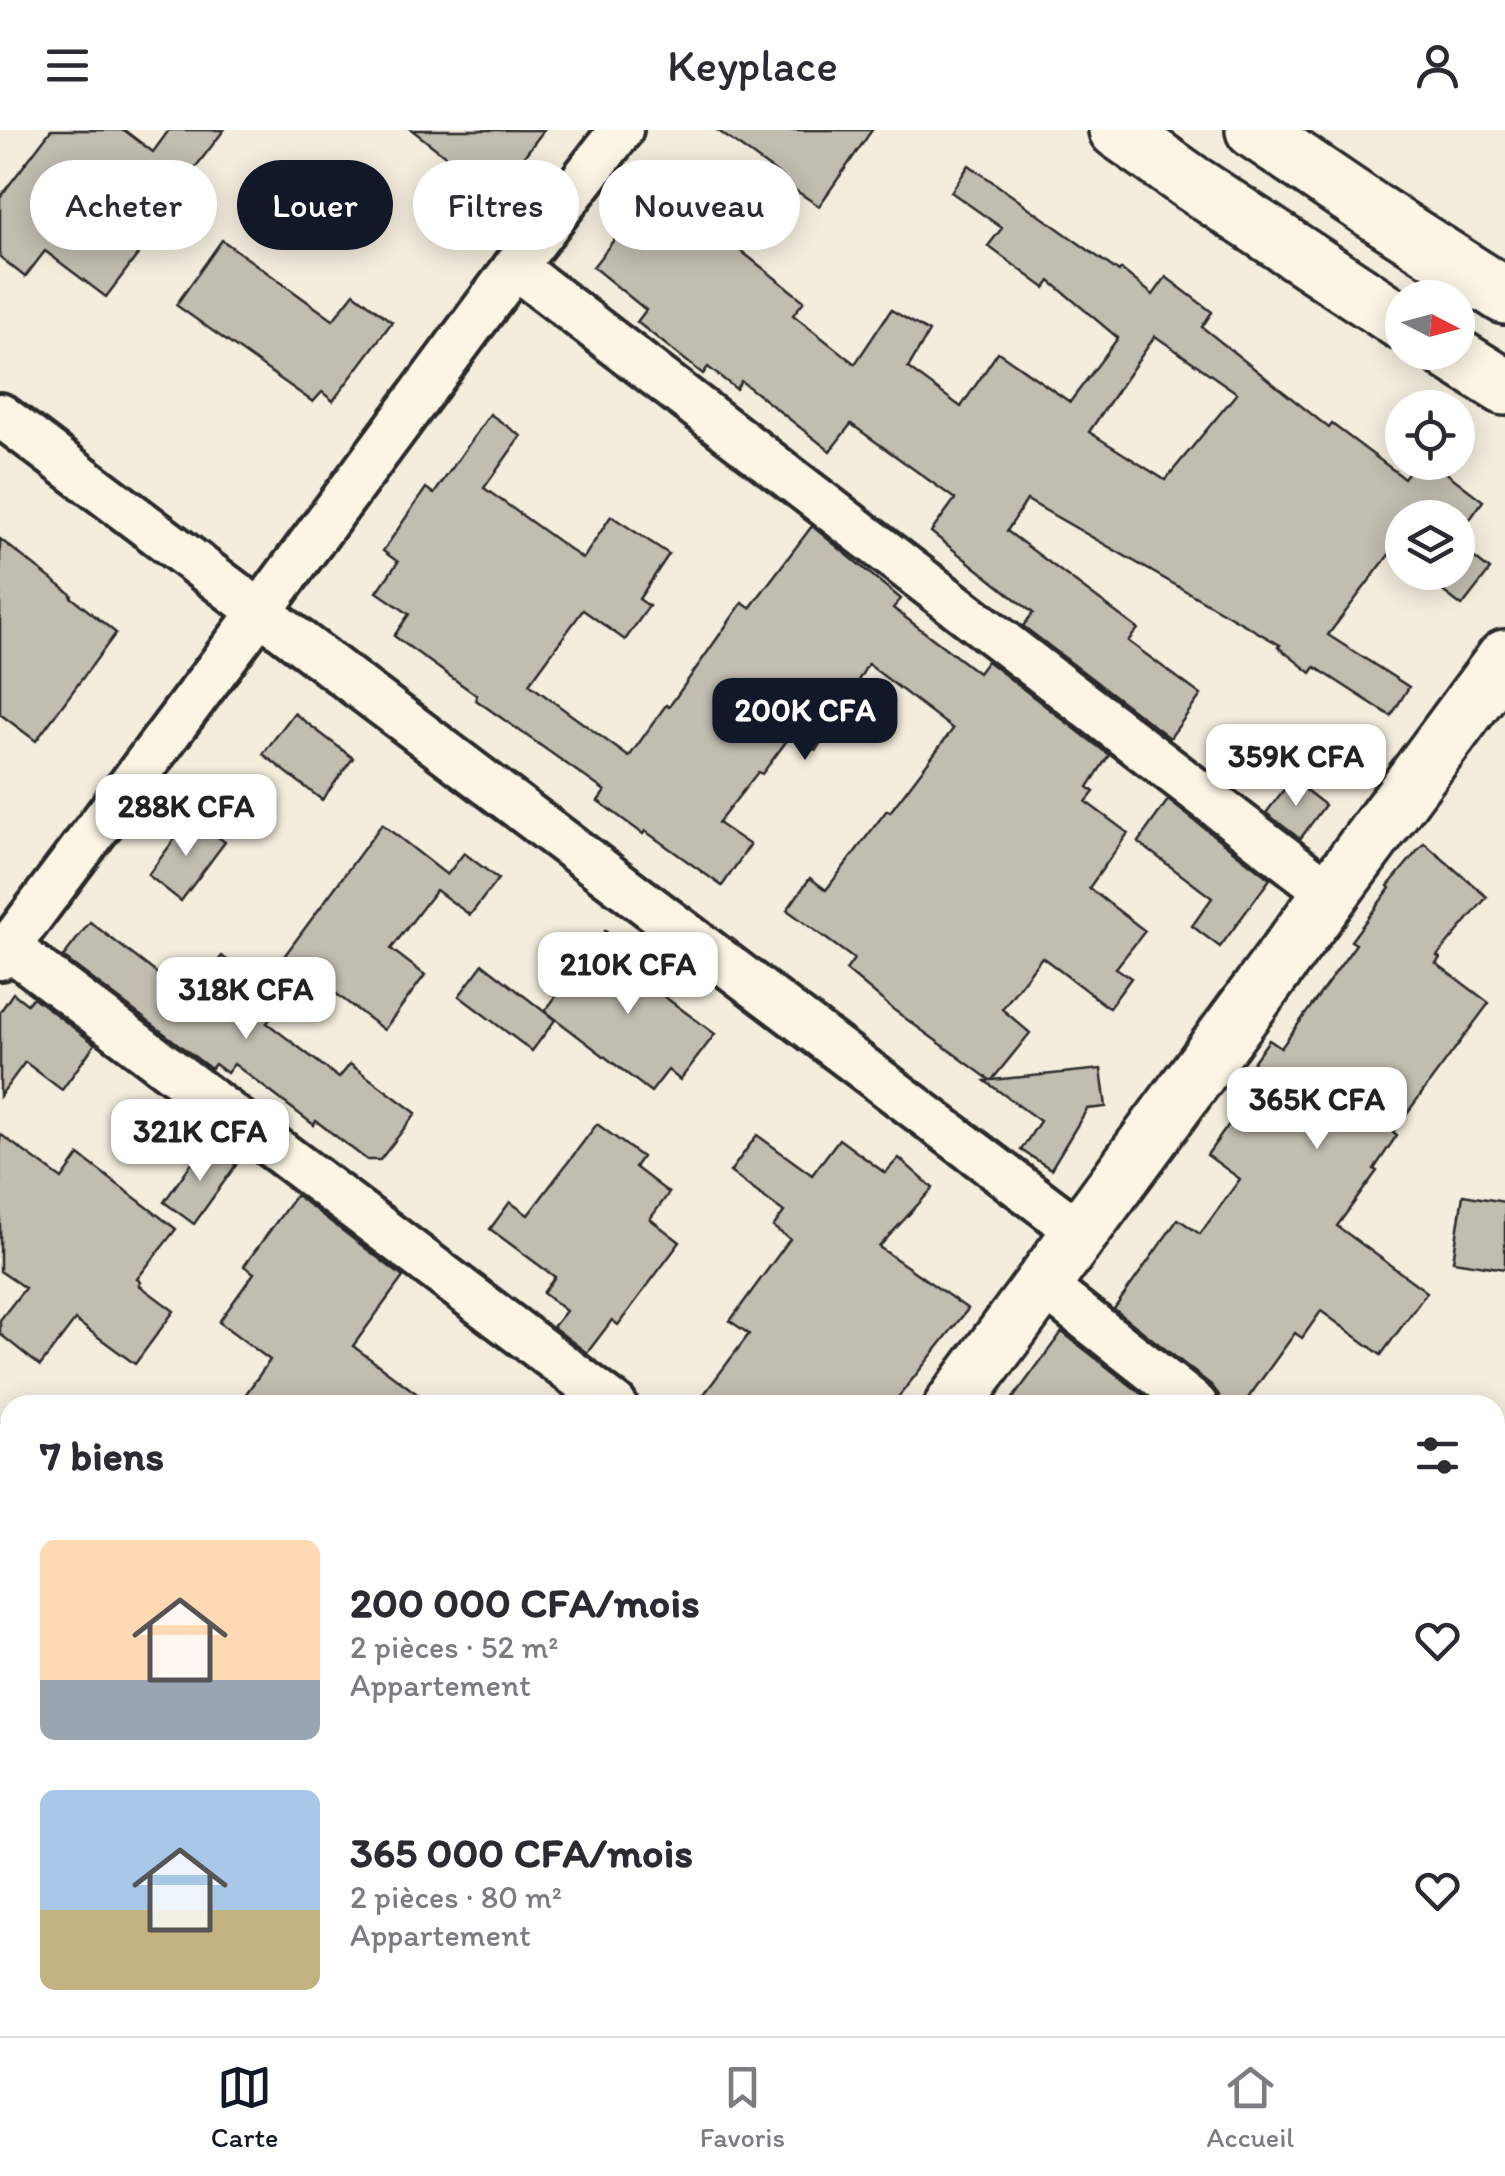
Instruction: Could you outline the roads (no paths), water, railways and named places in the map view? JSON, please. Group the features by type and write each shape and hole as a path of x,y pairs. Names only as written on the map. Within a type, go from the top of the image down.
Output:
{"main road":[{"path":"1117,130 1385,311"},
{"path":"1254,130 1505,296"},
{"path":"1475,368 1505,387"},
{"path":"959,1395 1505,658"}],"street":[{"path":"601,1395 4,952 621,130"},
{"path":"515,267 1330,893"},
{"path":"0,415 1081,1233"},
{"path":"1042,1284 1183,1395"}]}
